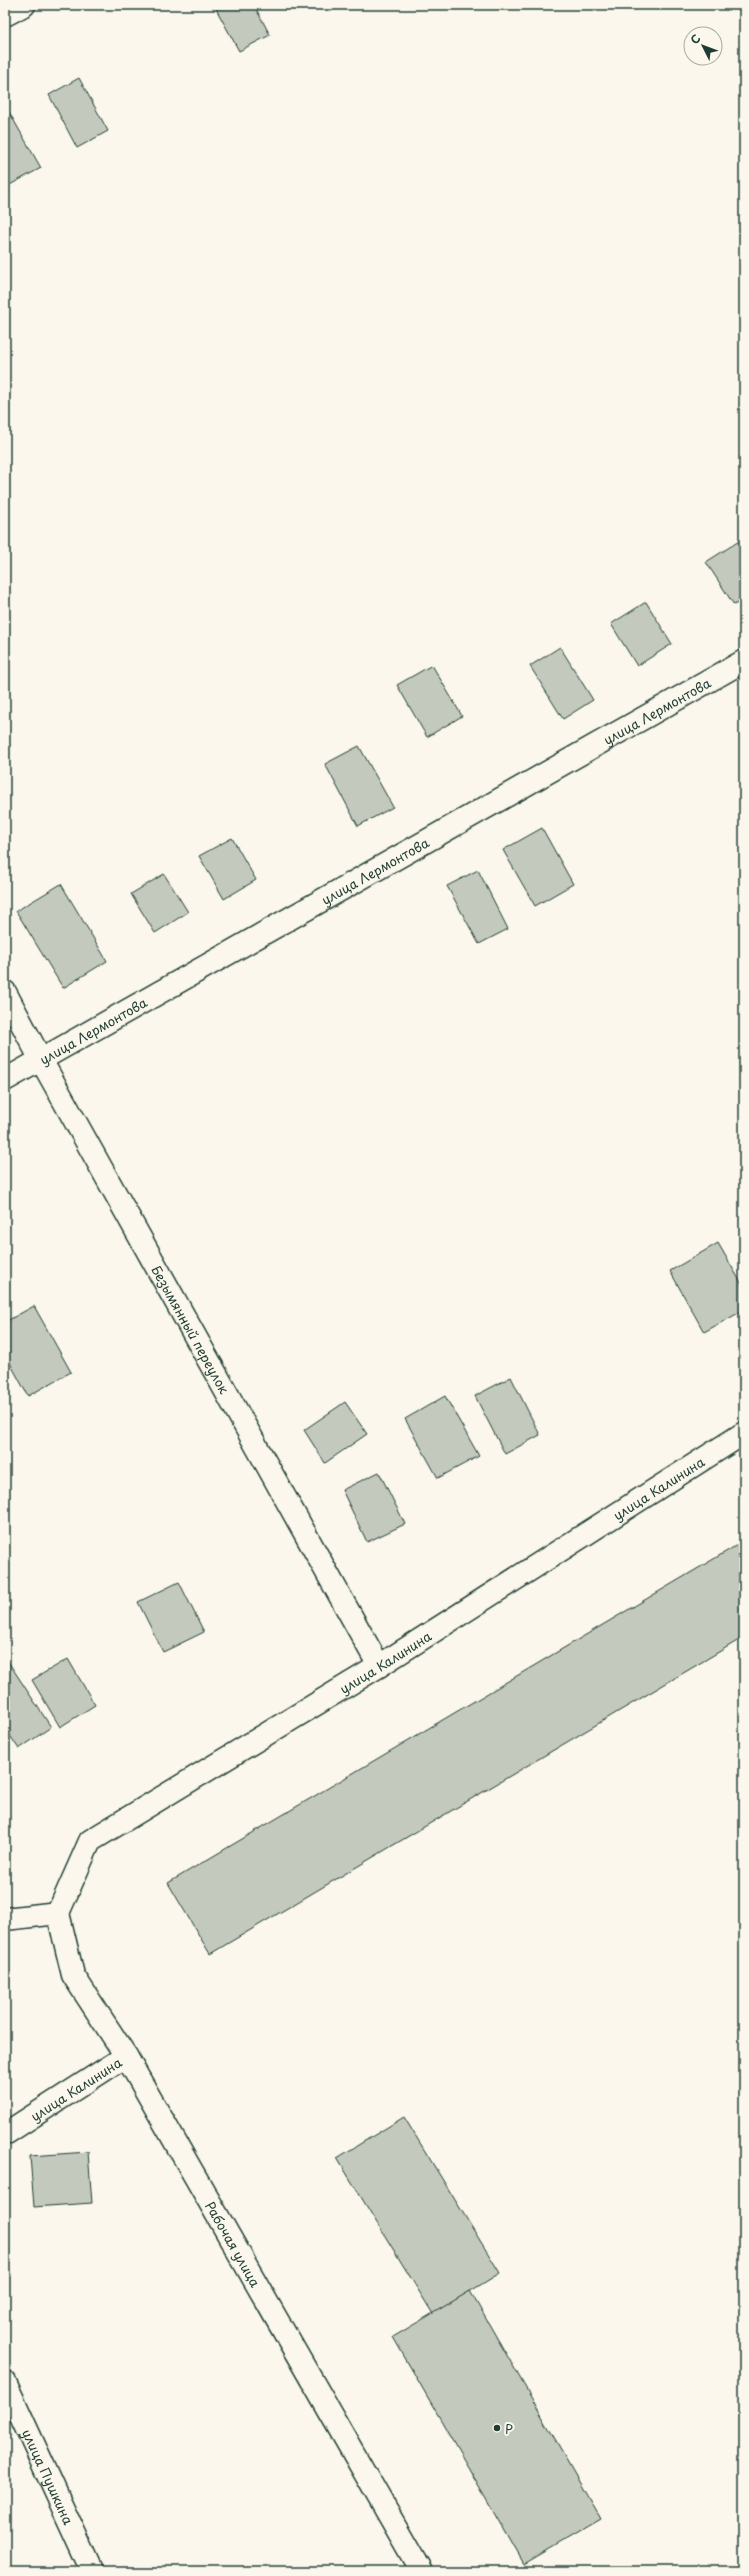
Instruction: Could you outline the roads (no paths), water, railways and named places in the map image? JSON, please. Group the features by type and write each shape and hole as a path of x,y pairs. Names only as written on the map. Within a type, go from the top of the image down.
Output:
{"street":[{"path":"5,15 24,5"},
{"name":"улица Лермонтова","path":"5,1080 744,661"},
{"name":"Безымянный переулок","path":"5,992 41,1060 379,1666"},
{"name":"улица Калинина","path":"58,1914 90,1841 379,1666 744,1433"},
{"path":"5,1919 58,1914"},
{"name":"Рабочая улица","path":"58,1914 72,1975 126,2056 421,2571"},
{"name":"улица Калинина","path":"5,2134 126,2056"},
{"name":"улица Пушкина","path":"5,2382 92,2571"}],"place":[{"name":"Р","path":"497,2428"}]}
